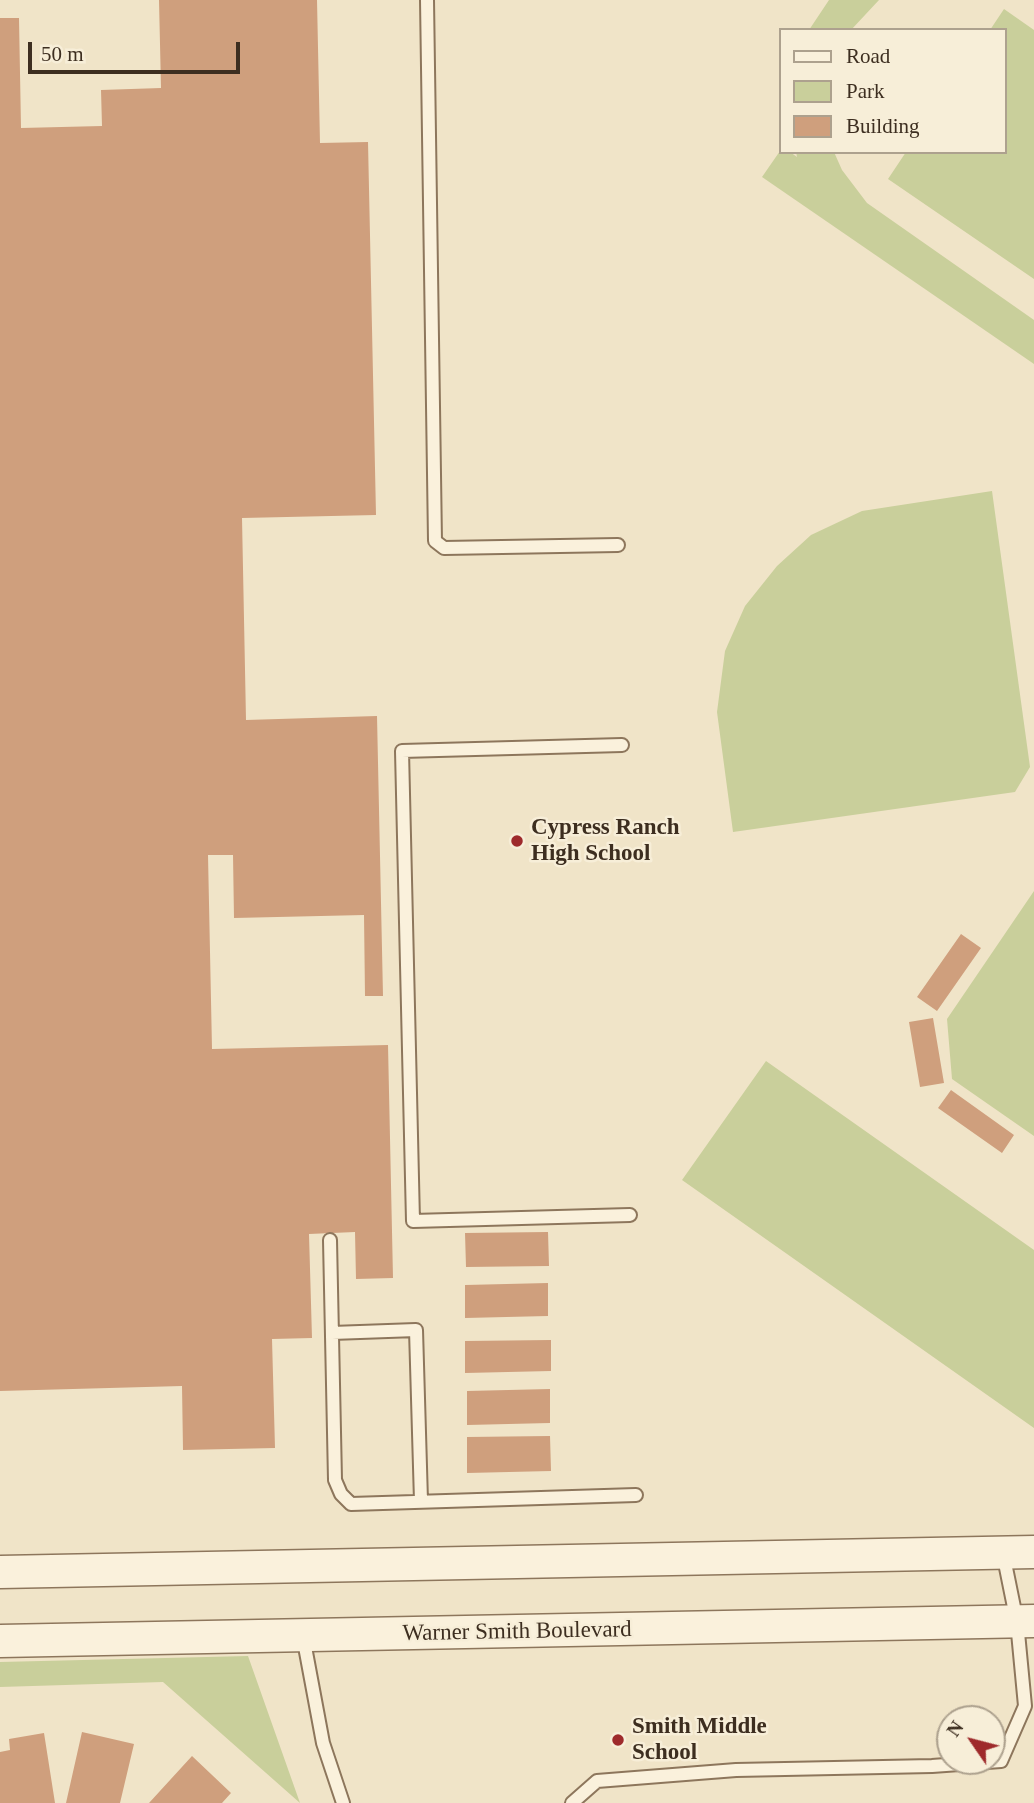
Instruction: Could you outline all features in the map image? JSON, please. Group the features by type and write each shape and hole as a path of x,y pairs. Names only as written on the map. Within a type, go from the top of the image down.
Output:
{"street":[{"path":"0,1572 1019,1553"},
{"name":"Warner Smith Boulevard","path":"0,1641 1026,1622"}],"lane":[{"path":"427,0 435,541 444,548 618,545"},
{"path":"622,745 402,751 413,1221 630,1215"},
{"path":"330,1240 335,1480 341,1494 351,1504 636,1495"},
{"path":"332,1332 416,1330 421,1501"},
{"path":"572,1803 597,1781 736,1770 932,1766 1001,1760 1025,1706 1026,1622 1019,1553"},
{"path":"303,1636 323,1743 343,1803"}],"green space":[{"path":"829,0 879,0 853,28 810,28"},
{"path":"1004,9 1034,30 1034,279 888,179 905,154 1006,154 1006,28 991,28"},
{"path":"778,154 793,154 797,157 796,154 835,154 842,170 867,203 1034,320 1034,364 762,177"},
{"path":"992,491 1030,767 1015,792 733,832 717,712 725,651 745,606 777,566 811,535 862,511"},
{"path":"1034,891 1034,1136 952,1079 947,1019"},
{"path":"766,1061 1034,1250 1034,1428 682,1180"},
{"path":"248,1656 300,1803 163,1682 0,1687 0,1662"}],"building":[{"path":"159,0 317,0 320,143 368,142 376,515 242,518 246,720 377,716 383,996 365,996 364,915 234,918 233,855 208,855 212,1049 388,1045 393,1278 356,1279 355,1232 309,1234 312,1338 272,1339 275,1448 183,1450 182,1386 0,1391 0,18 19,18 21,128 102,126 101,90 161,88"},
{"path":"961,934 981,948 937,1011 917,997"},
{"path":"933,1018 944,1083 920,1087 909,1022"},
{"path":"951,1090 1014,1135 1002,1153 938,1108"},
{"path":"548,1232 549,1266 466,1267 465,1233"},
{"path":"548,1283 548,1316 465,1318 465,1285"},
{"path":"551,1340 551,1371 465,1373 465,1341"},
{"path":"550,1389 550,1423 467,1425 467,1391"},
{"path":"550,1436 551,1471 467,1473 467,1437"},
{"path":"82,1732 134,1744 120,1803 66,1803"},
{"path":"44,1733 55,1803 0,1803 0,1752 10,1750 9,1739"},
{"path":"192,1756 231,1793 222,1803 149,1803"}],"place":[{"name":"Cypress Ranch High School","path":"517,841"},
{"name":"Smith Middle School","path":"618,1740"}]}
